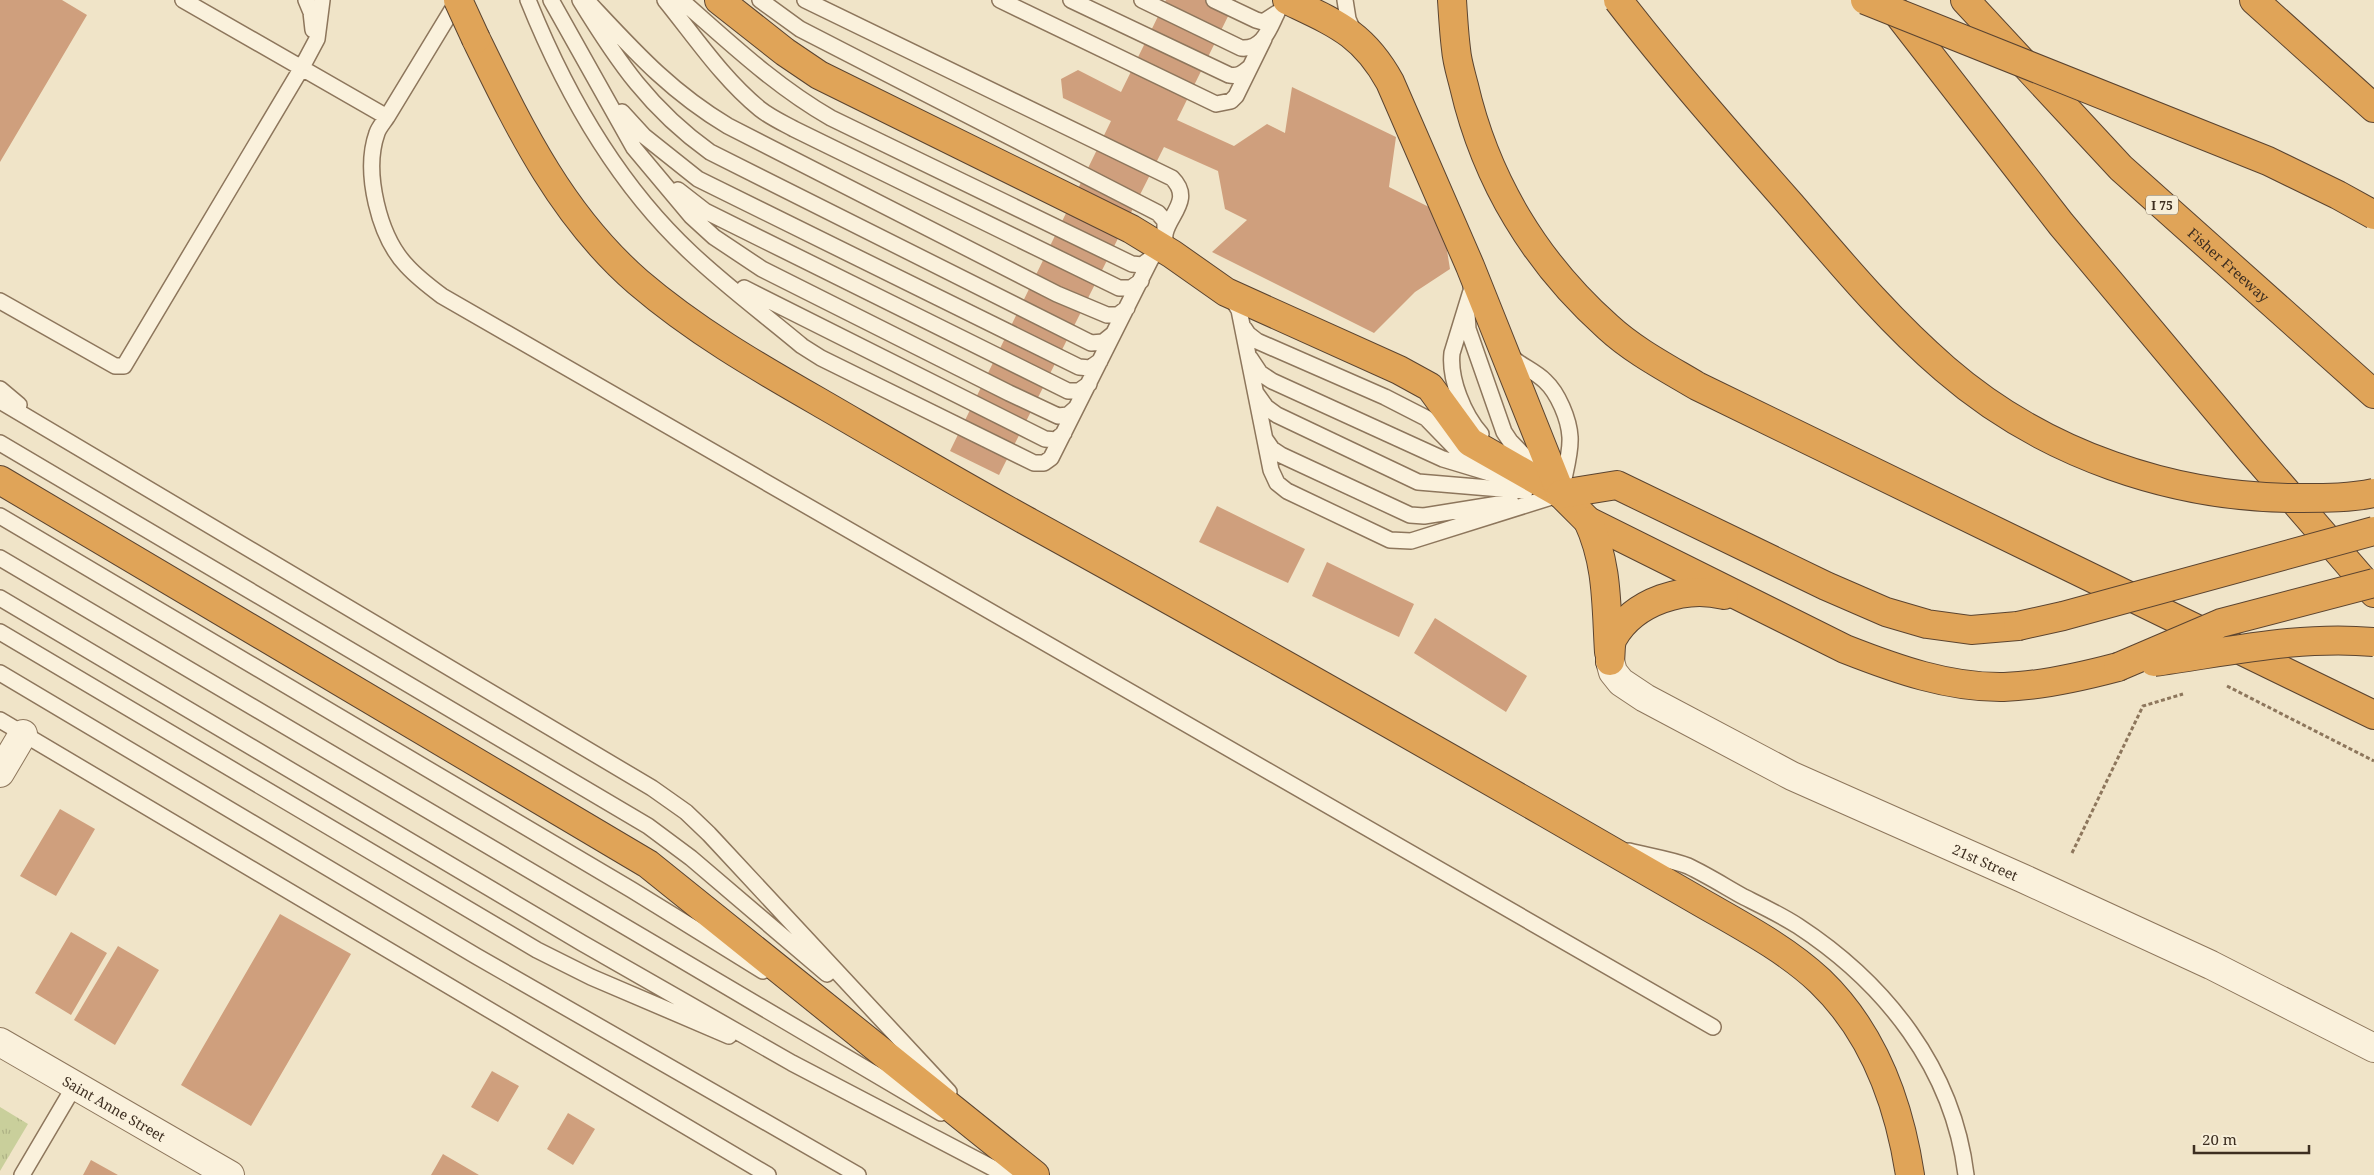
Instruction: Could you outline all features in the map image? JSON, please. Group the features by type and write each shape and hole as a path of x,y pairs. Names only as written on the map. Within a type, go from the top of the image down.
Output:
{"highway":[{"path":"458,0 514,117 546,174 599,243 636,280 688,321 730,350 928,466 1132,578 1601,844 1753,933 1795,960 1820,982 1849,1014 1873,1051 1892,1096 1904,1139 1910,1175"},
{"path":"719,0 777,47 819,75 1104,216 1163,249 1226,292 1399,370 1430,387 1470,442 1561,494 1588,521 1845,648 1889,666 1926,677 1970,685 2006,687 2278,643 2324,641 2374,642"},
{"path":"1452,0 1456,51 1469,106 1485,155 1506,201 1536,246 1570,291 1609,328 1649,357 1697,386 2374,716"},
{"path":"1618,0 1739,146 1905,333 1946,371 1989,404 2043,436 2100,462 2156,480 2224,495 2269,498 2319,498 2374,494"},
{"path":"1865,0 2268,161 2374,215"},
{"path":"1887,0 2061,224 2252,452 2374,593"},
{"name":"Fisher Freeway","path":"1965,0 2121,168 2374,394"},
{"path":"2254,0 2374,108"},
{"path":"1289,5 1343,28 1355,36 1369,49 1390,82 1470,266 1561,494"},
{"path":"0,480 648,864 839,1017 1006,1163 1035,1175"},
{"path":"1561,494 1617,485 1826,586 1886,612 1926,624 1971,630 2018,626 2063,616 2374,531"},
{"path":"1588,521 1598,542 1603,561 1610,661"},
{"path":"2111,669 2221,623 2374,583"},
{"path":"1610,661 1612,640 1623,625 1642,608 1655,601 1684,592 1711,591 1775,613"}],"street":[{"name":"21st Street","path":"1610,661 1614,672 1621,682 1645,698 1792,776 2022,878 2202,961 2374,1048"},
{"path":"0,773 23,734"},
{"name":"Saint Anne Street","path":"0,1042 230,1175"}],"lane":[{"path":"183,0 301,69 387,116"},
{"path":"306,0 313,24 309,54"},
{"path":"316,39 322,0"},
{"path":"0,301 115,366 124,366 301,69 327,19 333,0"},
{"path":"458,0 387,116 378,132 373,150 372,175 376,205 393,248 407,266 442,296 1713,1026"},
{"path":"528,0 543,38 595,135 639,195 691,253 802,346 821,358 1034,463 1039,464 1048,460 1064,433 1141,281 1163,249 1182,194 1180,187 1172,178 805,0"},
{"path":"551,0 634,148 660,181 714,237 762,269 1058,416 1068,415 1076,408"},
{"path":"580,0 607,44 640,89 684,134 710,152 1091,343 1103,342 1114,334"},
{"path":"586,0 665,81 695,106 728,126 1057,294 1107,315 1118,315 1127,308"},
{"path":"665,0 744,95 762,110 794,129 1119,288 1131,288 1141,281"},
{"path":"681,0 775,81 800,100 824,113 1132,264 1142,265 1163,249 1165,221 1158,213 807,33 760,0"},
{"path":"1000,0 1216,104 1231,101 1236,96 1264,40 1289,5"},
{"path":"1070,0 1229,75 1235,76 1249,68"},
{"path":"1142,0 1241,48 1249,49 1264,40"},
{"path":"1214,0 1263,22 1289,5"},
{"path":"1345,0 1348,19 1355,36"},
{"path":"593,76 644,136 698,179 1079,368 1090,368 1100,361"},
{"path":"634,148 684,196 706,211 1068,391 1079,391 1089,384"},
{"path":"691,253 760,298 997,417 1045,439 1056,440 1064,433"},
{"path":"1470,266 1472,279 1468,304 1452,353 1451,363 1456,384 1471,422 1486,440 1561,494"},
{"path":"1226,292 1239,310 1270,470 1278,483 1287,491 1396,541 1411,541 1561,494"},
{"path":"1468,304 1468,329 1504,432 1510,441 1561,494"},
{"path":"1242,323 1248,334 1257,341 1385,397 1426,418 1461,454 1561,494"},
{"path":"1249,357 1260,373 1272,381 1443,459 1561,494"},
{"path":"0,389 55,434"},
{"path":"1254,389 1266,407 1277,415 1418,482 1561,494"},
{"path":"0,401 673,802 709,834 878,1017 1006,1163"},
{"path":"1264,437 1272,449 1281,455 1416,516 1561,494"},
{"path":"0,443 648,826 690,858 878,1017"},
{"path":"0,516 632,890 839,1017"},
{"path":"0,558 1006,1163"},
{"path":"0,598 582,943 792,1063"},
{"path":"0,632 537,950 591,977 792,1063 1006,1163"},
{"path":"0,673 476,956 858,1175"},
{"path":"0,720 768,1175"},
{"path":"1601,844 1686,866 1796,924 1852,966 1884,997 1908,1029 1931,1065 1946,1097 1958,1135 1966,1175"},
{"path":"22,1175 75,1085"}],"path":[{"path":"2221,683 2374,761"},
{"path":"2072,852 2143,706 2186,693"}],"green space":[{"path":"0,1107 28,1124 0,1171"}],"building":[{"path":"0,0 62,0 87,15 0,162"},
{"path":"1166,0 1236,0 1177,120 1234,146 1267,124 1285,133 1292,87 1396,137 1389,187 1441,213 1450,269 1415,292 1374,333 1212,252 1247,220 1225,209 1218,171 1164,147 999,475 950,451 1111,121 1063,98 1061,79 1078,70 1121,92"},
{"path":"1217,506 1305,549 1288,583 1199,542"},
{"path":"1327,562 1414,604 1399,637 1312,596"},
{"path":"1435,618 1527,676 1506,712 1414,653"},
{"path":"60,809 95,829 56,896 20,876"},
{"path":"280,914 351,954 251,1126 181,1085"},
{"path":"71,932 107,953 71,1015 35,993"},
{"path":"118,946 159,970 115,1045 74,1020"},
{"path":"492,1071 519,1086 498,1122 471,1107"},
{"path":"568,1113 595,1129 573,1165 547,1149"},
{"path":"443,1154 479,1175 431,1175"},
{"path":"91,1160 118,1175 83,1175"}]}
